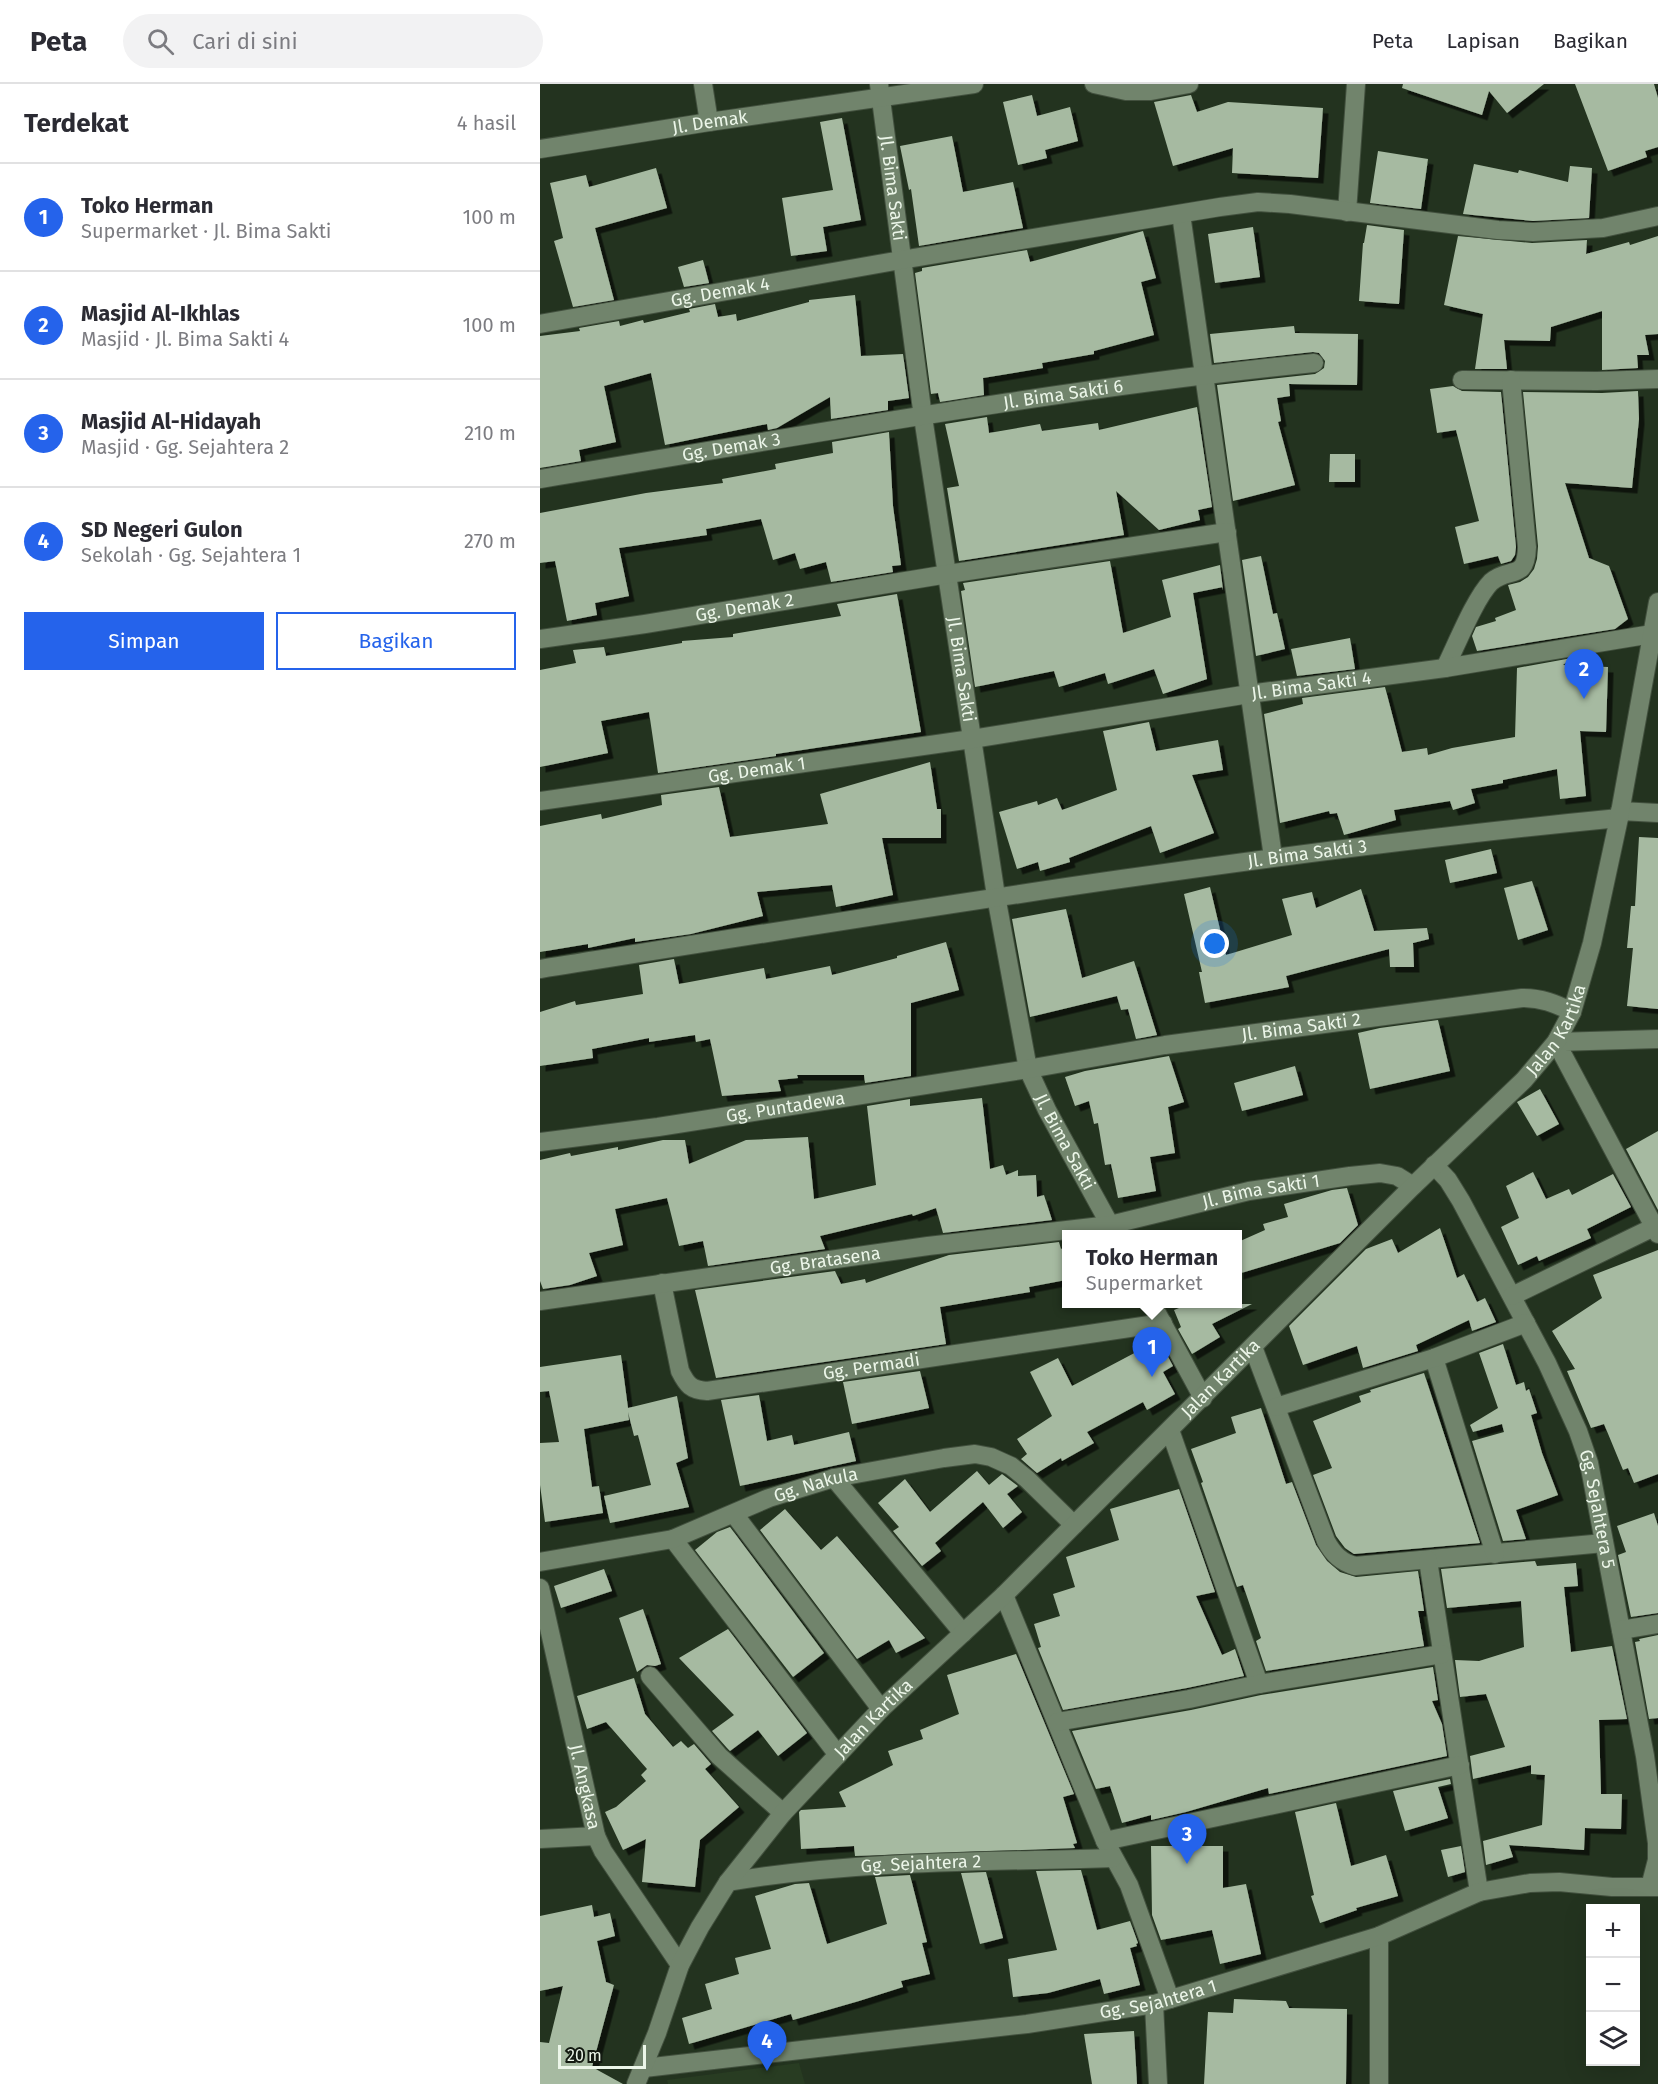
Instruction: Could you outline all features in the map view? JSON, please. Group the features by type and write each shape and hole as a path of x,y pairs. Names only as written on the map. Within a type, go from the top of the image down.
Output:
{"street":[{"path":"703,84 709,122"},
{"name":"Jl. Demak","path":"540,149 709,122 880,91 974,84"},
{"path":"1094,84 1126,91 1151,91 1189,84"},
{"path":"1347,212 1356,84"},
{"name":"Jl. Bima Sakti","path":"880,91 923,417 996,896 1028,1069 1052,1119 1113,1230"},
{"name":"Gg. Demak 4","path":"540,324 901,260 1258,202 1533,232 1604,228 1658,216"},
{"path":"1181,214 1273,857"},
{"name":"Jl. Bima Sakti 6","path":"923,417 1204,374 1314,363"},
{"path":"1462,380 1658,379"},
{"path":"1445,668 1490,583 1520,569 1526,561 1527,547 1511,380"},
{"name":"Gg. Demak 3","path":"540,479 923,417"},
{"name":"Gg. Demak 2","path":"540,639 1227,532"},
{"name":"Jalan Kartika","path":"640,2076 680,1965 700,1927 728,1882 783,1813 881,1709 1004,1595 1413,1186 1524,1080 1556,1042 1572,1012 1592,943 1620,815 1658,602"},
{"name":"Jl. Bima Sakti 4","path":"972,739 1250,694 1445,668 1652,634"},
{"name":"Gg. Demak 1","path":"540,801 972,739"},
{"name":"Jl. Bima Sakti 3","path":"540,969 996,896 1273,857 1620,815 1658,813"},
{"name":"Jl. Bima Sakti 2","path":"1028,1069 1165,1045 1522,998 1537,998 1552,1002 1572,1012"},
{"path":"1512,1296 1656,1231 1556,1042 1658,1039"},
{"name":"Gg. Puntadewa","path":"540,1142 658,1127 1028,1069"},
{"name":"Gg. Sejahtera 5","path":"1434,1166 1448,1180 1461,1201 1547,1363 1578,1431 1592,1480 1645,1756 1657,1843 1654,1887"},
{"name":"Jl. Bima Sakti 1","path":"1113,1230 1249,1191 1350,1176 1380,1173 1397,1176 1413,1186"},
{"name":"Gg. Bratasena","path":"540,1301 928,1246 1062,1234"},
{"name":"Gg. Permadi","path":"662,1283 680,1371 686,1384 694,1390 701,1391 1162,1323"},
{"path":"1154,1308 1203,1398"},
{"path":"1276,1407 1434,1358 1526,1323"},
{"path":"1253,1347 1319,1526 1333,1553 1345,1563 1355,1566 1604,1543"},
{"path":"1434,1358 1495,1554"},
{"path":"1170,1430 1259,1684"},
{"name":"Gg. Nakula","path":"540,1562 672,1539 798,1488 834,1478 975,1454 991,1457 1011,1467 1027,1479 1074,1525"},
{"path":"834,1478 963,1633"},
{"path":"734,1514 881,1709"},
{"path":"672,1539 838,1755"},
{"path":"1428,1560 1479,1892"},
{"name":"Jl. Angkasa","path":"540,1588 596,1836 603,1851 680,1965"},
{"path":"1004,1595 1105,1841 1129,1886 1162,2001 1158,2084"},
{"path":"1621,1630 1658,1624"},
{"path":"1057,1722 1189,1699 1259,1684 1442,1654"},
{"path":"650,1676 719,1756 783,1813"},
{"path":"1105,1841 1460,1765"},
{"path":"540,1839 596,1836"},
{"name":"Gg. Sejahtera 2","path":"728,1882 780,1873 836,1868 1113,1858"},
{"name":"Gg. Sejahtera 1","path":"640,2076 1027,2024 1162,2001 1379,1936 1479,1892 1530,1883 1559,1882 1612,1887 1654,1887"},
{"path":"1379,1936 1379,2084"}],"shaded area":[{"path":"799,2063 805,2084 668,2084 667,2080"}],"building":[{"path":"1403,84 1544,84 1507,113 1489,91 1482,115 1402,88"},
{"path":"1575,84 1654,84 1658,98 1658,147 1645,151 1647,157 1608,171"},
{"path":"1032,95 1037,116 1070,107 1078,141 1045,150 1047,158 1018,165 1003,102"},
{"path":"1191,95 1197,112 1228,102 1323,108 1318,178 1232,173 1233,148 1173,166 1154,102"},
{"path":"842,118 861,220 823,227 827,251 791,256 782,198 833,190 820,122"},
{"path":"952,136 963,192 1013,182 1023,228 919,246 911,189 909,190 900,146"},
{"path":"1378,151 1428,159 1421,209 1370,203"},
{"path":"1474,164 1518,173 1519,170 1568,182 1570,166 1592,168 1589,218 1533,221 1463,214"},
{"path":"656,168 667,208 595,228 614,300 573,307 554,241 563,238 550,183 586,175 589,187"},
{"path":"1367,225 1404,230 1399,304 1359,301 1363,243"},
{"path":"1253,227 1260,277 1215,283 1208,234"},
{"path":"1143,231 1156,278 1141,282 1154,335 1094,351 1094,354 1042,363 1043,368 983,378 984,395 940,402 938,393 931,394 915,273 922,271 922,268 1027,250 1030,262"},
{"path":"1458,236 1532,243 1587,240 1586,254 1629,242 1630,245 1658,236 1658,334 1645,335 1649,355 1637,355 1638,368 1602,370 1602,311 1551,327 1550,341 1504,340 1507,369 1475,369 1483,314 1444,305"},
{"path":"703,260 709,283 684,287 678,267"},
{"path":"855,295 861,356 903,354 909,398 888,401 888,410 831,419 830,397 777,428 768,430 767,424 665,445 651,373 604,386 616,442 579,450 581,461 540,468 540,336 580,331 579,328 619,321 620,326 643,320 644,323 690,312 689,309 715,304 718,317 736,314 737,321 809,302 809,300"},
{"path":"1294,326 1295,333 1358,334 1357,385 1289,384 1290,396 1277,398 1281,421 1278,422 1295,485 1233,501 1217,385 1315,374 1324,368 1325,361 1319,353 1313,352 1214,363 1210,334"},
{"path":"1453,386 1462,391 1501,392 1516,547 1511,561 1501,564 1498,556 1464,564 1455,527 1479,521 1456,430 1437,433 1430,389"},
{"path":"1638,391 1639,419 1632,488 1565,483 1589,558 1609,566 1628,619 1615,629 1477,651 1472,636 1476,627 1496,621 1495,618 1516,610 1508,585 1528,577 1537,559 1538,546 1523,392"},
{"path":"1197,407 1212,507 1198,510 1200,520 1159,530 1116,491 1124,535 959,561 947,488 959,486 945,424 987,417 989,433 1040,424 1042,431 1098,423 1099,430"},
{"path":"889,432 893,506 901,565 892,566 893,572 831,582 826,562 800,569 795,553 773,560 761,519 706,529 707,535 619,548 629,596 595,603 597,615 567,621 555,561 540,563 540,513 646,493 723,483 722,479 776,469 775,464 833,453 832,442"},
{"path":"1330,454 1355,454 1355,482 1329,482"},
{"path":"1261,556 1273,614 1277,613 1285,649 1256,656 1242,560"},
{"path":"1110,561 1123,633 1171,617 1162,580 1220,565 1223,587 1193,593 1207,679 1163,694 1154,669 1108,684 1105,673 1059,687 1054,671 975,687 961,591 965,590 963,583"},
{"path":"897,594 921,732 658,773 649,712 601,721 608,753 540,767 540,670 576,663 573,650 604,647 606,656 682,643 682,641 733,637 733,634 841,616 837,604"},
{"path":"1350,638 1355,669 1297,676 1291,649"},
{"path":"1572,658 1563,665 1608,667 1606,732 1580,731 1586,796 1560,799 1557,769 1471,789 1475,803 1453,810 1450,801 1394,810 1396,820 1344,835 1337,813 1330,814 1329,811 1280,823 1264,714 1303,704 1302,698 1385,687 1402,752 1427,748 1428,755 1452,748 1515,737 1517,668"},
{"path":"1149,722 1156,751 1218,740 1223,770 1192,775 1214,833 1160,853 1151,826 1069,858 1070,862 1040,871 1038,862 1017,869 999,812 1037,801 1038,805 1057,798 1062,810 1117,790 1103,731"},
{"path":"930,762 937,809 941,809 941,838 882,838 893,895 836,907 832,885 757,892 763,916 691,934 635,942 635,938 588,948 588,944 540,952 540,826 601,814 602,819 662,805 661,795 719,787 730,837 828,824 820,794"},
{"path":"1639,837 1658,838 1658,1009 1627,1006 1633,948 1627,948 1631,906 1635,906"},
{"path":"1491,849 1497,873 1450,883 1445,860"},
{"path":"1532,881 1548,930 1518,940 1504,888"},
{"path":"1210,887 1226,955 1292,935 1282,899 1312,892 1316,908 1361,889 1374,931 1427,928 1429,939 1413,943 1414,967 1390,967 1389,949 1286,976 1289,987 1205,1003 1199,972 1202,972 1184,894"},
{"path":"1066,909 1082,978 1134,961 1157,1035 1136,1039 1128,1009 1121,1010 1117,996 1030,1017 1012,919"},
{"path":"946,942 959,990 911,1003 911,1076 865,1083 864,1075 797,1075 798,1078 778,1080 781,1091 722,1096 710,1039 696,1042 695,1035 649,1042 649,1038 592,1049 593,1058 540,1066 540,1012 575,1001 576,1005 643,994 639,965 674,959 679,984 764,968 766,979 830,966 832,975"},
{"path":"1438,1020 1450,1071 1370,1089 1358,1033"},
{"path":"1169,1056 1184,1102 1168,1107 1175,1153 1150,1157 1156,1191 1118,1198 1111,1164 1105,1165 1098,1123 1094,1124 1089,1101 1075,1106 1065,1077 1085,1071"},
{"path":"1295,1066 1303,1095 1242,1111 1234,1083"},
{"path":"1540,1089 1559,1124 1537,1136 1517,1102"},
{"path":"982,1098 990,1169 1003,1165 1006,1175 1018,1170 1018,1176 1036,1175 1037,1197 1044,1195 1052,1220 943,1233 936,1208 913,1216 912,1214 820,1236 825,1249 708,1266 703,1241 679,1246 667,1198 615,1209 623,1245 589,1253 597,1276 570,1285 543,1289 540,1281 540,1160 570,1153 571,1156 618,1147 618,1150 663,1140 685,1140 689,1164 746,1140 808,1137 814,1199 876,1185 867,1106 910,1099 910,1106"},
{"path":"1658,1131 1658,1210 1626,1149"},
{"path":"1533,1172 1546,1199 1569,1189 1572,1195 1613,1174 1631,1207 1587,1229 1591,1238 1539,1261 1537,1256 1518,1265 1501,1227 1519,1218 1506,1186"},
{"path":"1347,1188 1358,1225 1340,1243 1242,1273 1242,1240 1265,1230 1263,1224 1288,1217 1284,1204"},
{"path":"1440,1228 1457,1278 1464,1274 1477,1302 1485,1298 1496,1322 1472,1331 1469,1320 1416,1345 1418,1351 1363,1368 1357,1346 1303,1365 1289,1326 1366,1249 1392,1239 1398,1253"},
{"path":"1059,1242 1062,1249 1062,1281 1029,1287 1030,1292 940,1307 946,1344 716,1378 695,1290 835,1271 841,1284 865,1279 866,1283 949,1255"},
{"path":"1658,1250 1658,1474 1634,1483 1628,1468 1623,1470 1604,1424 1591,1428 1567,1371 1575,1369 1552,1331 1602,1298 1593,1275"},
{"path":"1242,1304 1252,1304 1212,1324 1220,1337 1192,1354 1178,1329 1181,1327 1174,1310 1179,1308 1242,1308"},
{"path":"1159,1340 1173,1366 1163,1372 1175,1394 1147,1410 1143,1402 1087,1432 1094,1443 1062,1461 1061,1458 1037,1473 1021,1459 1027,1454 1017,1439 1052,1416 1030,1372 1058,1358 1072,1386"},
{"path":"1503,1344 1516,1385 1524,1382 1526,1391 1529,1389 1537,1413 1531,1415 1558,1495 1516,1510 1526,1539 1503,1541 1472,1441 1504,1432 1502,1424 1473,1432 1470,1425 1498,1408 1479,1353"},
{"path":"621,1355 628,1408 677,1396 688,1458 676,1463 689,1507 610,1523 604,1496 651,1485 638,1435 634,1436 628,1412 629,1420 584,1429 592,1487 599,1486 603,1513 545,1522 540,1485 540,1443 559,1442 549,1391 540,1392 540,1367"},
{"path":"920,1371 929,1408 852,1424 843,1382"},
{"path":"1424,1373 1480,1543 1354,1554 1345,1548 1336,1536 1313,1475 1332,1468 1313,1421 1361,1402 1359,1396 1371,1392 1370,1390"},
{"path":"759,1395 767,1441 792,1435 794,1445 849,1432 856,1461 740,1486 721,1400"},
{"path":"1261,1408 1286,1484 1292,1482 1316,1545 1327,1561 1340,1572 1356,1577 1418,1571 1424,1611 1418,1611 1424,1646 1266,1671 1256,1641 1261,1638 1243,1585 1237,1587 1191,1449 1236,1433 1231,1417"},
{"path":"977,1471 989,1485 1002,1474 1018,1486 1007,1494 1022,1512 1003,1528 983,1502 935,1543 941,1551 922,1566 893,1531 899,1527 878,1503 905,1479 930,1512"},
{"path":"1179,1489 1215,1592 1196,1596 1222,1655 1235,1649 1244,1676 1063,1710 1038,1648 1041,1647 1034,1624 1060,1616 1053,1594 1075,1587 1066,1557 1119,1540 1110,1509"},
{"path":"785,1509 821,1550 837,1536 925,1638 896,1653 889,1640 857,1659 760,1530"},
{"path":"1654,1513 1658,1526 1658,1613 1631,1617 1618,1555 1626,1552 1617,1526"},
{"path":"730,1527 824,1653 793,1677 695,1550 717,1532"},
{"path":"1535,1561 1537,1566 1576,1563 1578,1586 1564,1587 1571,1652 1612,1646 1627,1719 1599,1720 1601,1794 1622,1794 1621,1829 1585,1828 1584,1850 1509,1845 1513,1857 1486,1865 1483,1841 1542,1825 1545,1775 1531,1774 1531,1765 1473,1779 1470,1756 1505,1747 1486,1694 1460,1697 1455,1660 1479,1661 1524,1647 1521,1601 1447,1608 1441,1569"},
{"path":"604,1569 612,1591 561,1608 554,1586"},
{"path":"643,1609 661,1664 647,1665 637,1672 619,1618"},
{"path":"728,1629 807,1733 778,1756 758,1730 730,1751 712,1731 734,1715 679,1658"},
{"path":"1658,1635 1658,1718 1649,1719 1635,1642"},
{"path":"1016,1654 1074,1794 1063,1797 1077,1843 1073,1844 1075,1848 855,1856 854,1846 801,1849 799,1812 801,1810 846,1807 839,1792 893,1765 888,1751 923,1739 920,1730 959,1714 947,1675"},
{"path":"1433,1667 1438,1700 1432,1701 1442,1724 1447,1756 1269,1794 1268,1788 1151,1820 1151,1815 1122,1823 1110,1786 1096,1789 1072,1731 1261,1695"},
{"path":"634,1678 645,1714 673,1747 681,1741 688,1748 694,1744 711,1764 705,1769 739,1807 700,1840 695,1887 642,1882 646,1839 623,1850 605,1812 616,1807 646,1781 641,1775 647,1769 606,1722 587,1729 577,1696"},
{"path":"1450,1779 1451,1784 1438,1787 1448,1818 1405,1831 1393,1791"},
{"path":"1336,1803 1351,1866 1386,1855 1398,1896 1356,1908 1357,1910 1320,1923 1311,1896 1314,1895 1295,1812"},
{"path":"1151,1846 1223,1846 1223,1888 1246,1884 1261,1954 1220,1964 1212,1930 1161,1940 1152,1915"},
{"path":"1461,1846 1465,1872 1448,1877 1441,1850"},
{"path":"1081,1870 1097,1930 1130,1921 1138,1943 1137,1946 1130,1948 1140,1985 1104,1994 1100,1979 1048,1993 1013,1997 1008,1959 1057,1950 1036,1871"},
{"path":"986,1872 1003,1938 980,1944 961,1873"},
{"path":"910,1875 927,1942 922,1943 930,1974 901,1981 903,1987 859,2001 793,2020 791,2014 689,2044 682,2018 712,2009 705,1984 739,1974 735,1958 771,1949 755,1896 795,1884 809,1883 827,1944 887,1924 875,1877"},
{"path":"592,1905 594,1917 610,1913 615,1936 597,1941 606,1982 614,1985 592,2067 623,2084 540,2084 540,2042 549,2043 563,1986 540,1991 540,1916"},
{"path":"1234,1999 1286,2001 1289,2008 1347,2009 1346,2084 1204,2084 1208,2012 1233,2013"},
{"path":"1134,2031 1137,2084 1092,2084 1084,2034"}],"place":[{"name":"Masjid Al-Ikhlas","path":"1584,699"},
{"name":"Toko Herman","path":"1152,1377"},
{"name":"Masjid Al-Hidayah","path":"1187,1864"},
{"name":"SD Negeri Gulon","path":"767,2071"}]}
